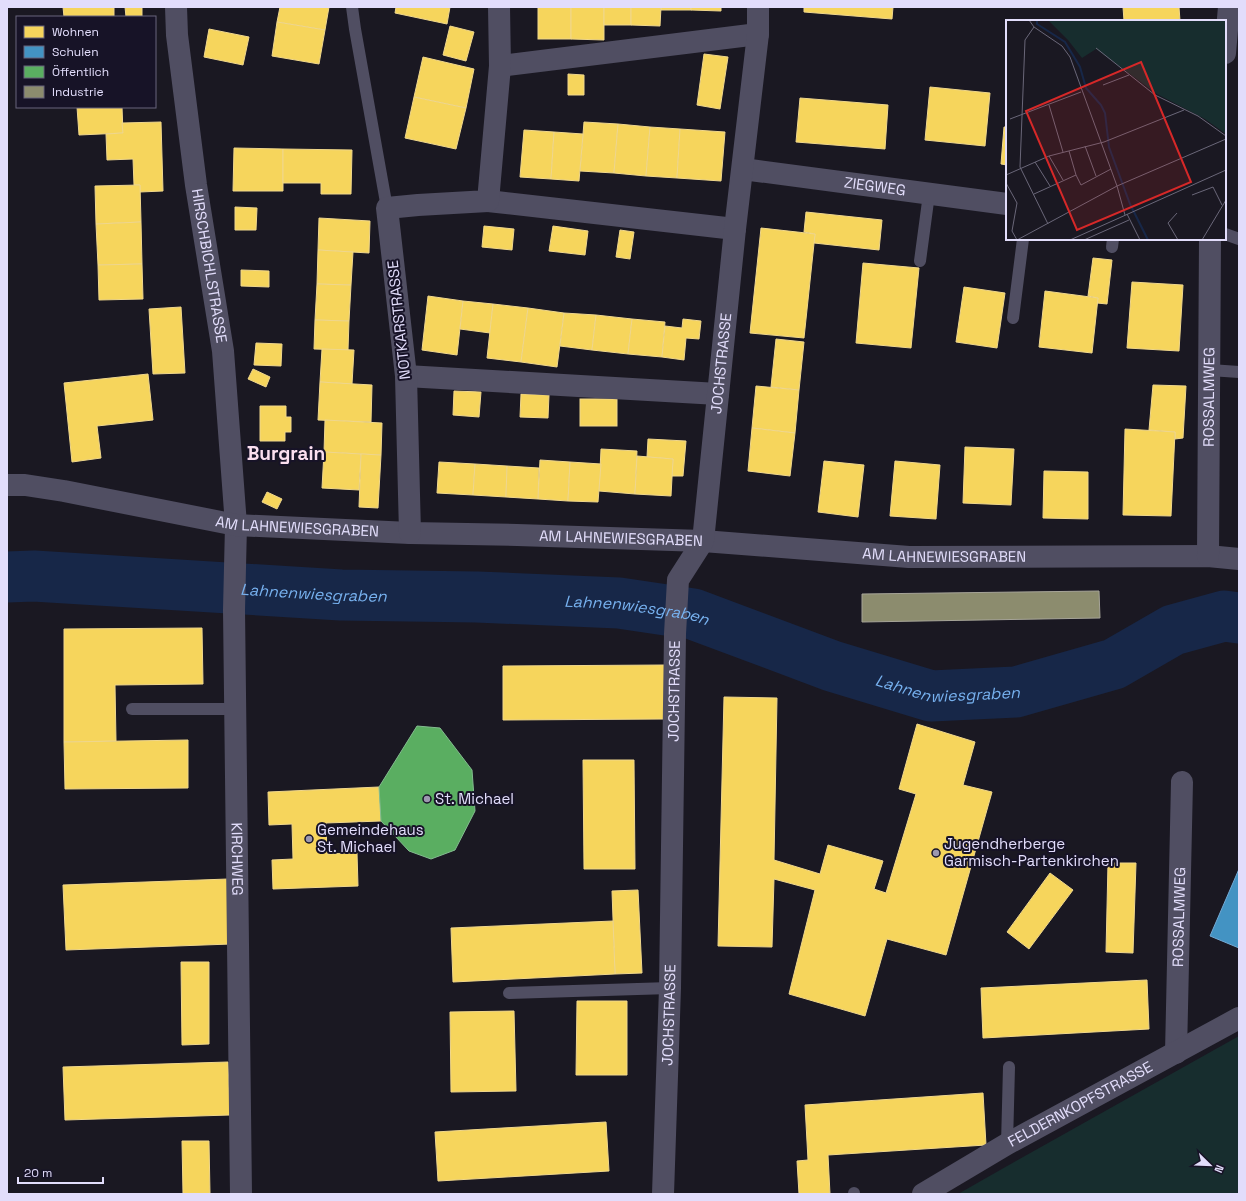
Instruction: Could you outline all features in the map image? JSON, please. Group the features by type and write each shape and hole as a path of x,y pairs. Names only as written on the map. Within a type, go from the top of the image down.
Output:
{"street":[{"name":"HIRSCHBICHLSTRASSE","path":"176,7 196,185 223,351 236,525"},
{"path":"488,201 500,66 499,7"},
{"name":"JOCHSTRASSE","path":"663,1194 670,988 675,634 678,580 703,541 735,229 758,34 758,7"},
{"path":"1226,42 1229,7"},
{"path":"500,66 758,34"},
{"name":"ZIEGWEG","path":"743,169 1006,204"},
{"path":"387,208 488,201 735,229"},
{"name":"NOTKARSTRASSE","path":"387,208 406,376 410,533"},
{"name":"ROSSALMWEG","path":"1208,556 1210,240"},
{"path":"406,376 718,394"},
{"name":"AM LAHNEWIESGRABEN","path":"7,485 25,485 64,491 236,525 410,533 703,541 909,557 1208,556 1239,559"},
{"name":"KIRCHWEG","path":"236,525 234,610 241,1194"},
{"name":"ROSSALMWEG","path":"1176,1052 1182,782"},
{"name":"FELDERNKOPFSTRASSE","path":"923,1194 1006,1144 1239,1018"}],"lane":[{"path":"352,7 387,208"},
{"path":"920,261 929,194"},
{"path":"1226,234 1239,239"},
{"path":"1013,318 1022,240"},
{"path":"1210,370 1239,372"},
{"path":"132,709 235,709"},
{"path":"509,993 670,988"},
{"path":"1006,1144 1009,1067"}],"green space":[{"path":"1239,1036 1239,1194 958,1194 1016,1161"}],"building: Wohnen":[{"path":"63,7 114,7 114,16 64,16"},
{"path":"125,7 142,7 142,16 126,16"},
{"path":"280,7 329,7 325,30 277,22"},
{"path":"396,7 450,7 447,24 395,13"},
{"path":"538,7 571,7 571,39 538,39"},
{"path":"571,7 604,7 604,40 571,39"},
{"path":"604,7 631,7 631,25 604,25"},
{"path":"631,7 661,7 660,26 631,25"},
{"path":"661,7 691,7 691,10 661,10"},
{"path":"691,7 721,7 721,11 691,10"},
{"path":"804,7 893,7 892,19 804,12"},
{"path":"1123,7 1179,7 1180,20 1124,20"},
{"path":"277,22 325,30 319,64 272,56"},
{"path":"450,26 474,32 466,61 443,55"},
{"path":"209,29 249,37 243,65 204,57"},
{"path":"704,54 728,57 720,109 697,105"},
{"path":"423,57 474,69 466,108 414,97"},
{"path":"568,74 584,75 584,95 568,95"},
{"path":"930,87 990,93 985,146 925,140"},
{"path":"414,97 466,108 456,149 405,138"},
{"path":"800,98 888,105 885,149 796,142"},
{"path":"77,108 122,108 123,133 79,135"},
{"path":"161,122 163,191 140,192 140,185 134,185 133,159 107,160 106,134 123,133 122,123"},
{"path":"584,122 618,124 614,173 580,171"},
{"path":"618,124 650,127 646,176 614,173"},
{"path":"650,127 680,129 677,178 646,176"},
{"path":"1004,127 1006,127 1006,165 1001,164"},
{"path":"680,129 725,132 721,181 677,178"},
{"path":"524,130 554,132 551,179 520,177"},
{"path":"554,132 583,134 579,181 551,179"},
{"path":"234,148 283,149 283,191 233,191"},
{"path":"283,149 352,150 351,194 321,194 321,183 283,183"},
{"path":"140,185 141,222 96,224 95,186"},
{"path":"235,207 257,208 256,230 235,230"},
{"path":"806,212 882,220 879,250 814,243 815,234 804,232"},
{"path":"319,218 370,221 369,253 318,250"},
{"path":"141,222 142,264 98,265 96,224"},
{"path":"484,226 514,229 512,250 482,247"},
{"path":"553,226 588,231 585,255 549,251"},
{"path":"761,228 815,234 804,338 750,333"},
{"path":"620,230 634,232 630,259 616,257"},
{"path":"318,250 353,252 351,285 317,284"},
{"path":"1093,258 1112,260 1107,304 1097,303 1098,298 1088,296"},
{"path":"863,263 919,268 911,348 856,343"},
{"path":"142,264 143,299 99,300 98,265"},
{"path":"241,270 269,271 269,287 241,286"},
{"path":"1132,282 1183,285 1179,351 1127,348"},
{"path":"317,284 351,285 349,321 315,320"},
{"path":"964,287 1005,293 997,348 956,342"},
{"path":"1045,291 1098,298 1092,353 1039,347"},
{"path":"428,296 463,301 457,355 422,350"},
{"path":"463,301 493,304 490,333 460,329"},
{"path":"493,304 528,308 521,362 487,358"},
{"path":"181,307 185,373 153,374 149,309"},
{"path":"528,308 564,313 557,367 521,362"},
{"path":"564,313 596,315 592,350 560,346"},
{"path":"596,315 632,319 628,354 592,350"},
{"path":"632,319 665,322 662,357 628,354"},
{"path":"683,319 701,321 699,339 686,338 684,360 662,357 665,326 682,328"},
{"path":"315,320 349,321 348,350 314,349"},
{"path":"776,339 804,342 799,390 771,387"},
{"path":"256,343 282,344 281,366 254,365"},
{"path":"322,349 354,350 352,384 320,382"},
{"path":"253,369 270,377 266,387 248,379"},
{"path":"148,374 153,420 97,426 101,458 72,462 64,383"},
{"path":"320,382 372,385 371,422 318,420"},
{"path":"1153,385 1186,386 1183,438 1175,439 1175,432 1149,430"},
{"path":"756,386 799,390 795,433 752,428"},
{"path":"454,391 481,392 479,417 453,415"},
{"path":"521,394 549,395 548,418 520,417"},
{"path":"580,399 617,399 617,426 580,426"},
{"path":"260,406 286,406 286,417 291,417 291,432 285,432 285,441 260,441"},
{"path":"325,420 382,423 381,455 324,452"},
{"path":"752,428 795,433 790,476 748,471"},
{"path":"1125,429 1175,432 1171,516 1123,515"},
{"path":"648,439 686,441 683,476 672,476 673,459 647,457"},
{"path":"965,447 1014,449 1011,505 963,503"},
{"path":"601,449 637,451 635,494 599,491"},
{"path":"324,452 361,454 359,490 322,488"},
{"path":"361,454 381,455 378,508 359,507"},
{"path":"637,456 673,459 671,496 635,494"},
{"path":"540,460 570,462 568,501 538,499"},
{"path":"824,461 864,465 858,517 818,512"},
{"path":"895,461 940,465 936,519 890,516"},
{"path":"439,462 475,464 473,495 437,493"},
{"path":"570,462 601,464 598,502 568,501"},
{"path":"475,464 507,466 506,497 473,495"},
{"path":"507,466 539,468 538,499 506,497"},
{"path":"1044,471 1088,472 1088,519 1043,518"},
{"path":"267,492 282,499 277,509 262,502"},
{"path":"202,628 203,684 115,685 116,741 64,742 64,629"},
{"path":"666,665 666,719 503,720 503,666"},
{"name":"Jugendherberge Garmisch-Partenkirchen","path":"724,697 777,698 774,860 820,874 828,845 883,861 874,889 886,893 916,794 899,789 917,724 975,742 963,785 992,792 946,955 887,939 865,1016 789,994 815,890 774,879 772,947 718,946"},
{"path":"188,740 188,788 65,789 64,742"},
{"path":"583,760 634,760 635,869 584,869"},
{"name":"Gemeindehaus St. Michael","path":"379,787 381,821 326,823 327,854 357,853 358,886 273,889 272,860 293,859 292,824 269,825 268,792"},
{"path":"1108,863 1136,863 1133,953 1106,952"},
{"path":"1050,873 1073,890 1029,949 1007,932"},
{"path":"228,879 231,944 66,950 63,885"},
{"path":"638,890 642,973 615,974 612,891"},
{"path":"613,921 615,974 453,982 451,928"},
{"path":"181,962 209,962 209,1044 182,1045"},
{"path":"1147,980 1149,1029 983,1038 981,988"},
{"path":"577,1001 627,1001 627,1075 576,1075"},
{"path":"514,1011 516,1091 451,1092 450,1012"},
{"path":"228,1062 230,1115 65,1120 63,1067"},
{"path":"983,1093 986,1145 828,1155 830,1194 799,1194 797,1161 808,1160 805,1105"},
{"path":"606,1122 609,1171 438,1181 435,1132"},
{"path":"182,1141 209,1141 210,1194 183,1194"}],"building: Schulen":[{"path":"1239,869 1239,948 1210,936"}],"building: Öffentlich":[{"name":"St. Michael","path":"417,726 440,728 472,770 475,811 455,850 431,859 409,851 381,821 379,787"}],"building: Industrie":[{"path":"1099,591 1100,618 862,622 862,594"}],"waterway":[{"name":"Lahnenwiesgraben","path":"7,577 34,576 341,595 477,597 619,603 693,614 832,666 931,696 1016,692 1114,664 1173,630 1224,616 1239,618"}],"place":[{"name":"St. Michael","path":"427,799"},
{"name":"Gemeindehaus St. Michael","path":"309,839"},
{"name":"Jugendherberge Garmisch-Partenkirchen","path":"936,853"}],"district":[{"name":"Burgrain","path":"286,453"}]}
